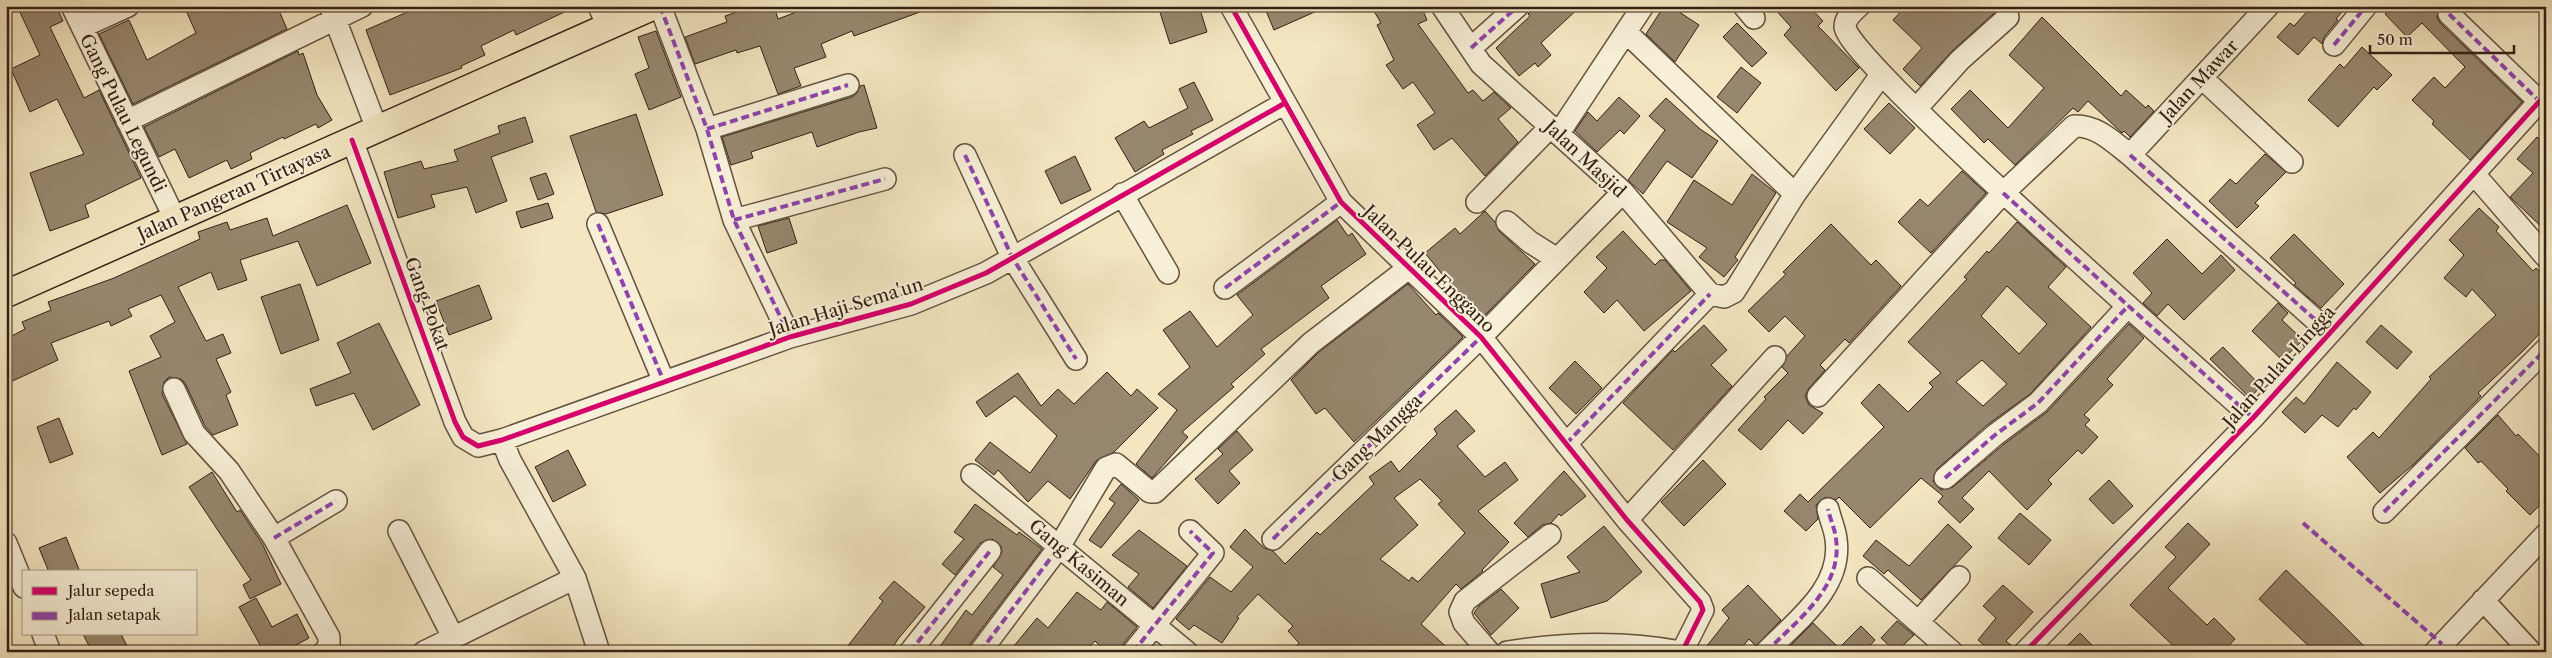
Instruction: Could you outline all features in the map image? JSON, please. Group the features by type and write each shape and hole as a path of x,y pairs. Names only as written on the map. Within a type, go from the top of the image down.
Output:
{"main road":[{"name":"Jalan Pangeran Tirtayasa","path":"8,290 175,219 377,129 604,16 654,6"}],"street":[{"name":"Gang Pulau Legundi","path":"72,6 175,219"},
{"path":"82,27 128,6"},
{"path":"127,121 332,12 362,6"},
{"path":"660,6 707,129 734,220 790,336"},
{"name":"Jalan Pulau Enggano","path":"1232,6 1284,103 1341,202 1482,337 1627,520 1700,602 1703,610 1682,652"},
{"name":"Jalan Masjid","path":"1442,6 1481,64 1623,192 1710,294"},
{"path":"1471,48 1518,6"},
{"path":"1477,202 1555,129 1627,33 1642,6"},
{"path":"1859,6 1849,14 1845,28 1850,38 1881,75 2003,193 2252,418"},
{"name":"Jalan Mawar","path":"2130,156 2268,6"},
{"path":"2334,45 2366,6"},
{"path":"332,12 377,129"},
{"path":"2450,14 2542,98"},
{"path":"1916,109 1960,60 2008,17"},
{"path":"1627,33 1795,194"},
{"path":"1566,444 1710,294 1724,298 1734,292 1795,194 1881,75"},
{"path":"2202,78 2292,162"},
{"path":"707,129 848,85"},
{"name":"Jalan Pulau Lingga","path":"2025,652 2252,418 2542,98"},
{"name":"Jalan Haji Sema'un","path":"502,440 790,336 911,304 986,273 1012,256 1284,103"},
{"path":"1818,396 2003,193 2074,126 2084,126 2095,130 2130,156 2328,332"},
{"name":"Gang Pokat","path":"352,140 462,437 478,446 502,440"},
{"path":"965,155 1012,256 1076,359"},
{"path":"2474,174 2546,257"},
{"path":"734,220 886,179"},
{"name":"Gang Mangga","path":"1273,539 1482,337 1623,192"},
{"path":"1122,194 1168,273"},
{"path":"1225,288 1341,202"},
{"path":"1507,222 1530,242 1557,259"},
{"path":"598,224 664,382"},
{"path":"980,652 1059,546 1106,468 1116,464 1150,492 1155,492 1311,343 1410,268"},
{"path":"1945,478 1995,435 2038,403 2128,306"},
{"path":"2384,512 2546,349"},
{"path":"1627,520 1775,357"},
{"path":"174,389 194,433 229,472 274,538 329,637 328,647 324,652"},
{"path":"502,440 510,460 575,578 599,652"},
{"name":"Gang Kasiman","path":"972,475 1187,652"},
{"path":"274,538 336,501"},
{"path":"1766,652 1823,594 1836,551 1836,538 1828,509"},
{"path":"399,531 453,637"},
{"path":"1133,652 1213,552 1190,531"},
{"path":"2442,649 2483,600 2546,534"},
{"path":"1489,652 1464,623 1460,612 1465,601 1550,535"},
{"path":"6,543 22,582"},
{"path":"910,652 990,551"},
{"path":"1918,622 1959,577"},
{"path":"424,652 575,578"},
{"path":"1868,578 1952,652"},
{"path":"2483,600 2531,652"},
{"path":"44,636 50,652"},
{"path":"1507,652 1540,648 1626,645 1682,652"}],"building":[{"path":"17,6 56,6 63,21 50,27 84,98 99,90 141,178 85,205 89,217 50,231 30,173 84,154 57,99 30,112 11,69 40,55"},
{"path":"184,6 277,6 287,29 133,104 99,34 129,20 147,60 196,33"},
{"path":"411,6 577,6 516,35 514,30 481,46 485,55 461,66 462,68 390,95 366,30 412,10"},
{"path":"755,6 774,6 778,19 812,6 930,6 931,8 854,36 852,31 821,44 826,57 794,68 801,86 778,94 760,46 737,53 736,50 695,64 685,37 727,22 725,16"},
{"path":"1158,6 1199,6 1207,32 1170,44"},
{"path":"1264,6 1328,6 1274,30"},
{"path":"1371,6 1421,6 1427,20 1418,24 1468,93 1473,90 1483,101 1494,92 1511,108 1498,119 1518,142 1485,176 1452,138 1434,150 1417,125 1435,113 1413,82 1403,89 1386,65 1394,60 1377,25 1381,23"},
{"path":"1536,6 1581,6 1541,43 1551,55 1538,67 1535,63 1519,76 1496,48 1530,16 1528,14"},
{"path":"1664,6 1670,6 1699,25 1675,62 1646,34"},
{"path":"1772,6 1809,6 1823,21 1818,26 1859,68 1836,91 1784,35 1791,27"},
{"path":"1906,6 2002,6 1952,51 1920,86 1903,69 1922,48 1893,20"},
{"path":"2312,6 2347,6 2324,37 2322,44 2314,37 2298,55 2277,37 2290,23 2294,26"},
{"path":"2393,6 2439,6 2437,17 2440,23 2522,102 2470,160 2432,124 2434,121 2412,100 2434,77 2445,88 2465,67 2422,23 2407,37 2385,14"},
{"path":"2042,17 2121,96 2126,90 2146,108 2148,105 2154,111 2130,137 2124,131 2122,133 2088,101 2078,112 2073,108 2015,165 1988,139 1984,143 1951,109 1970,90 2008,128 2044,88 2009,55"},
{"path":"1737,23 1767,53 1752,67 1723,37"},
{"path":"656,31 681,97 649,110 635,74 649,68 638,37"},
{"path":"2362,47 2392,75 2377,90 2374,87 2338,127 2308,100 2340,64 2344,68"},
{"path":"298,51 299,55 303,53 317,95 332,120 318,128 316,124 284,139 283,137 250,153 252,159 231,169 227,160 189,178 175,149 159,157 144,127"},
{"path":"1741,67 1761,83 1737,113 1717,97"},
{"path":"1194,82 1213,120 1191,131 1193,134 1162,150 1164,154 1135,172 1115,138 1144,121 1149,128 1188,108 1179,89"},
{"path":"864,85 877,128 859,132 817,147 812,132 751,152 753,158 731,165 722,137 852,97 857,93 860,86"},
{"path":"1619,97 1640,116 1624,134 1620,130 1597,152 1575,131 1588,112 1597,121"},
{"path":"1666,98 1700,129 1718,141 1692,178 1667,161 1643,194 1628,180 1665,130 1649,116"},
{"path":"1889,103 1915,128 1890,154 1864,129"},
{"path":"636,114 663,195 606,214 596,212 570,136"},
{"path":"525,117 533,142 491,157 507,201 476,213 467,187 431,195 435,207 398,218 384,172 421,161 424,169 458,161 454,150 500,133 498,126"},
{"path":"2537,137 2546,144 2546,231 2510,197 2533,173 2517,159"},
{"path":"2265,154 2286,172 2255,203 2259,206 2237,228 2209,201 2230,179 2236,184"},
{"path":"1075,156 1091,190 1061,204 1045,171"},
{"path":"1962,171 1986,193 1931,253 1898,222 1920,199 1928,206"},
{"path":"546,173 554,194 538,200 530,178"},
{"path":"1752,174 1776,193 1735,257 1738,260 1724,277 1699,257 1707,248 1667,222 1694,180 1732,205"},
{"path":"548,203 553,218 521,228 516,212"},
{"path":"347,205 371,263 317,286 298,241 240,260 247,280 218,290 211,272 178,287 206,341 223,334 231,353 216,359 231,392 226,395 238,425 213,435 205,426 185,383 181,379 169,377 164,382 162,394 187,444 162,455 129,371 161,357 150,336 175,322 161,295 128,309 132,316 111,326 109,321 51,343 58,360 6,384 6,339 25,329 22,322 51,310 48,302 114,278 200,239 198,232 227,222 230,230 267,218 273,236"},
{"path":"2479,208 2499,227 2496,231 2533,271 2536,268 2546,277 2546,327 2478,393 2481,396 2414,464 2380,493 2347,457 2373,432 2379,438 2431,379 2429,377 2496,315 2472,289 2466,297 2444,278 2464,255 2449,240"},
{"path":"1485,211 1495,222 1499,231 1535,264 1481,319 1457,297 1459,295 1425,253 1455,228 1460,234"},
{"path":"789,218 797,243 767,253 758,226"},
{"path":"1337,220 1348,236 1352,233 1366,254 1321,286 1329,298 1261,349 1265,354 1231,384 1234,387 1182,432 1188,437 1152,478 1136,464 1177,410 1158,394 1190,367 1163,330 1190,311 1217,347 1253,315 1237,295"},
{"path":"2017,222 2066,267 2048,287 2091,327 2030,394 1987,425 1937,469 1933,481 1941,490 1953,487 2003,445 2047,412 2129,324 2144,338 2107,379 2113,385 2084,415 2090,420 2085,425 2098,437 2082,454 2078,450 2048,480 2052,484 2027,510 1989,471 1962,498 1974,509 1960,523 1938,502 1943,496 1921,478 1870,528 1839,497 1836,500 1826,497 1816,505 1818,519 1806,531 1784,511 1800,494 1808,502 1884,427 1861,403 1879,384 1908,412 1933,387 1929,383 1941,373 1908,342 1967,279 1964,277 1987,251 1989,253","holes":["2007,286 2047,324 2019,354 1981,316","1982,360 2007,384 1983,406 1956,382"]},
{"path":"1831,224 1871,265 1876,260 1901,286 1849,343 1845,339 1820,365 1825,370 1809,388 1805,396 1809,405 1823,413 1803,434 1788,420 1761,450 1738,430 1766,399 1764,397 1788,373 1782,367 1787,356 1805,336 1785,316 1769,332 1748,311 1786,274 1783,272"},
{"path":"1623,231 1655,265 1660,260 1665,260 1691,291 1644,331 1617,300 1604,313 1584,292 1607,268 1596,257"},
{"path":"2294,234 2344,284 2321,308 2294,285 2296,283 2270,258"},
{"path":"2167,239 2202,274 2221,255 2235,270 2184,320 2168,304 2157,316 2143,303 2152,293 2133,273"},
{"path":"300,284 319,340 281,354 261,297"},
{"path":"1408,284 1436,315 1438,313 1463,337 1354,442 1325,408 1316,414 1291,380 1319,352"},
{"path":"479,285 492,319 449,335 436,301"},
{"path":"2278,303 2288,313 2282,320 2303,340 2282,360 2252,331"},
{"path":"379,323 420,405 373,430 354,393 316,406 310,389 351,373 337,343"},
{"path":"1704,325 1727,350 1711,365 1732,386 1673,450 1623,403 1673,350 1675,352"},
{"path":"2381,325 2412,352 2397,369 2366,342"},
{"path":"2223,347 2261,386 2250,398 2210,359"},
{"path":"1575,361 1602,388 1576,414 1549,388"},
{"path":"2337,362 2371,392 2338,427 2322,415 2305,433 2282,412 2296,397 2304,404"},
{"path":"1107,372 1131,396 1137,389 1158,408 1114,452 1096,461 1070,499 1048,481 1028,502 998,470 994,475 975,460 990,442 1030,473 1057,436 1015,396 986,417 976,402 1018,373 1041,406 1058,389 1074,404"},
{"path":"1456,410 1475,431 1457,446 1485,477 1505,462 1518,480 1478,511 1509,542 1483,571 1461,589 1456,584 1421,624 1452,652 1291,652 1299,643 1288,631 1293,626 1258,594 1237,617 1239,618 1222,643 1194,625 1189,630 1176,619 1210,577 1231,592 1253,567 1230,547 1245,529 1264,548 1273,551 1285,564 1317,532 1320,535 1374,484 1369,477 1391,461 1399,472 1437,434 1434,429","holes":["1420,479 1442,501 1438,504 1465,533 1418,582 1412,577 1409,581 1380,559 1418,525 1394,498"]},
{"path":"2498,415 2516,436 2518,434 2546,463 2546,499 2530,515 2506,491 2508,489 2481,461 2478,463 2465,448"},
{"path":"59,418 73,454 50,463 37,427"},
{"path":"1237,431 1253,450 1229,471 1240,483 1218,504 1195,479 1223,454 1218,449"},
{"path":"568,450 586,485 553,502 535,467"},
{"path":"1703,460 1726,484 1684,526 1661,502"},
{"path":"1564,471 1586,496 1561,516 1559,514 1551,523 1542,525 1528,537 1514,523"},
{"path":"212,472 237,512 240,510 263,545 281,584 250,599 243,585 251,580 189,487"},
{"path":"2109,480 2133,506 2113,524 2089,499"},
{"path":"1121,484 1139,500 1101,548 1089,540 1115,503 1109,499"},
{"path":"975,504 1017,535 1019,532 1042,549 970,644 967,652 936,652 966,610 972,615 1003,575 993,567 1002,552 1001,546 992,539 980,543 955,575 942,564 964,539 954,532"},
{"path":"2020,513 2051,540 2029,565 1998,538"},
{"path":"2188,523 2210,544 2168,588 2207,625 2214,618 2235,639 2223,652 2180,652 2130,605 2176,557 2165,547"},
{"path":"1948,524 1972,547 1921,600 1888,570 1884,574 1863,556 1876,540 1909,566"},
{"path":"1604,526 1642,572 1607,601 1551,618 1541,584 1580,572 1567,557"},
{"path":"1139,530 1187,566 1153,608 1128,587 1139,574 1112,555"},
{"path":"66,537 79,570 48,570 39,548"},
{"path":"2286,570 2370,652 2315,652 2259,599"},
{"path":"894,581 925,607 898,639 890,652 843,652 883,601 879,598"},
{"path":"1748,585 1781,620 1756,646 1749,639 1738,652 1702,652 1729,618 1722,610"},
{"path":"2003,585 2033,612 2006,641 2014,648 2013,652 1992,652 1978,640 1996,618 1983,606"},
{"path":"1501,589 1519,608 1491,635 1474,613 1479,606"},
{"path":"1077,592 1101,610 1107,602 1137,627 1123,644 1121,652 1106,652 1095,641 1085,652 1009,652 1037,618 1048,628"},
{"path":"256,598 272,627 297,614 309,638 283,652 264,652 239,607"},
{"path":"1897,621 1914,635 1896,652 1881,638"},
{"path":"1813,623 1839,648 1861,626 1875,640 1864,652 1784,652"},
{"path":"2080,633 2099,652 2061,652"},
{"path":"84,636 122,636 130,652 92,652"}],"marked path":[{"path":"660,6 707,129 734,220 790,337"},
{"path":"1471,48 1518,6"},
{"path":"2334,45 2366,6"},
{"path":"2449,14 2539,101"},
{"path":"707,129 848,85"},
{"path":"965,155 1012,257 1076,359"},
{"path":"2130,155 2329,332"},
{"path":"734,220 885,179"},
{"path":"2003,193 2253,418"},
{"path":"1225,288 1341,202"},
{"path":"598,224 664,382"},
{"path":"6,283 10,292"},
{"path":"1566,444 1710,294"},
{"path":"1945,478 1995,435 2038,403 2128,306"},
{"path":"1273,539 1481,337"},
{"path":"2384,512 2546,349"},
{"path":"274,538 336,501"},
{"path":"1766,652 1815,602 1825,588 1832,573 1836,557 1836,539 1828,509"},
{"path":"2303,523 2442,644"},
{"path":"1133,652 1213,553 1190,531"},
{"path":"980,652 1059,547"},
{"path":"910,652 990,551"}],"cycle path":[{"path":"1231,6 1341,202 1481,337 1627,520 1700,602 1703,610 1682,652"},
{"path":"2025,652 2253,418 2546,94"},
{"path":"352,140 455,422 463,437 478,446 502,440 790,337 911,304 986,273 1285,103"}]}
